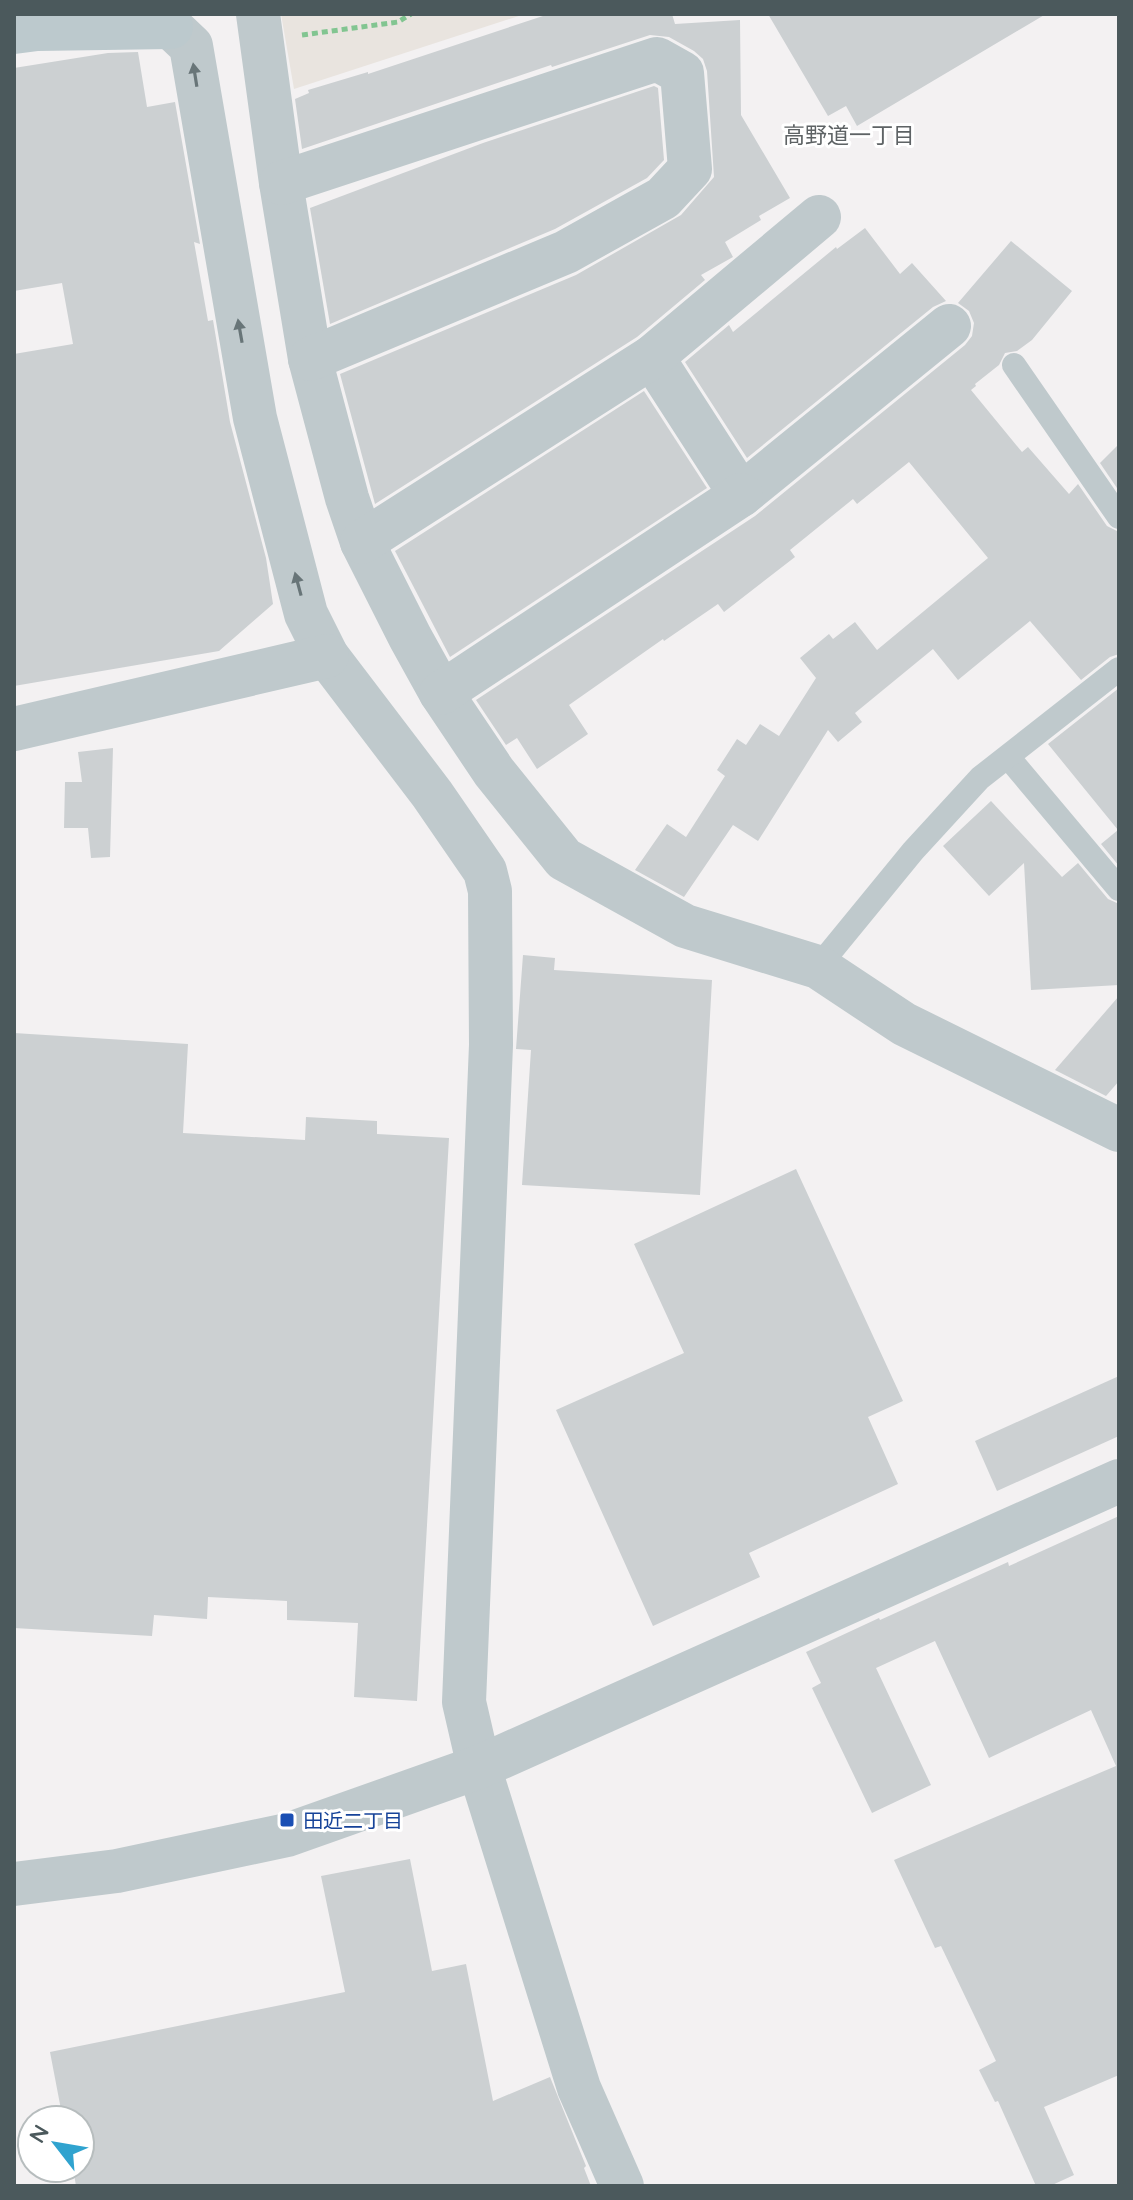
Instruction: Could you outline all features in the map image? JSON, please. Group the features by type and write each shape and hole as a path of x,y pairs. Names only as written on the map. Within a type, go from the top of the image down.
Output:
{"street":[{"path":"14,32 171,27 191,46 255,418 306,614 327,656 432,794 485,871 490,891 491,1045 464,1702 479,1767 579,2088 622,2186"},
{"path":"259,27 310,359 347,498 362,542 441,693 494,772 564,859 685,926 818,967 904,1024 1117,1126"},
{"path":"281,183 657,59 682,73 690,169 663,198 566,252 310,359"},
{"path":"362,542 652,357 819,217"},
{"path":"441,693 741,495 949,326"},
{"path":"652,357 741,495"},
{"path":"14,729 327,656"},
{"path":"14,1884 117,1871 287,1835 479,1767 1119,1481"}],"lane":[{"path":"1014,365 1119,517"},
{"path":"818,967 913,851 980,778 1119,669"},
{"path":"1008,757 1119,889"}],"path":[{"path":"259,27 398,22 411,14"}],"shaded area":[{"path":"281,14 525,14 294,89"}],"building":[{"path":"549,14 672,14 675,24 740,20 741,115 790,198 759,216 761,220 725,242 733,257 701,275 705,280 637,337 375,504 340,374 576,275 681,215 714,177 707,71 703,59 694,51 669,37 650,35 302,149 295,99 309,93 308,90 368,74"},
{"path":"768,14 1046,14 857,126 846,106 828,116"},
{"path":"138,52 147,107 175,102 200,244 194,242 208,321 213,320 230,422 266,558 273,604 219,651 14,686 14,354 73,344 62,283 14,291 14,68 108,53"},
{"path":"654,86 658,88 664,160 647,178 555,229 330,324 310,208 483,143"},
{"path":"865,228 900,274 912,263 946,301 933,307 747,458 685,362 729,325 733,332 836,247"},
{"path":"1011,241 1072,291 1032,340 1017,351 1005,353 999,365 971,390 1022,452 1028,447 1069,494 1078,484 1107,526 1119,532 1119,654 1110,657 1081,680 1030,621 958,680 933,649 855,713 862,722 838,742 828,730 758,841 733,825 684,897 635,870 667,824 686,837 725,776 717,770 737,739 746,745 760,724 779,736 816,678 800,658 829,634 833,639 855,622 877,650 988,558 909,462 857,504 853,499 790,550 795,557 724,612 718,604 569,705 588,734 537,769 517,738 506,745 476,700 755,516 965,345 972,336 974,323 969,311 958,303"},
{"path":"644,391 707,488 450,657 395,551"},
{"path":"1119,444 1119,491 1100,463"},
{"path":"1119,688 1119,866 1101,844 1118,830 1048,744"},
{"path":"113,748 110,857 91,858 88,828 64,828 65,782 82,782 78,752"},
{"path":"991,801 1062,877 1078,863 1108,899 1119,904 1119,985 1031,990 1024,863 989,896 943,846"},
{"path":"523,955 555,958 554,970 712,980 700,1195 522,1185 531,1050 516,1049"},
{"path":"1119,996 1119,1081 1106,1096 1055,1070"},
{"path":"14,1033 188,1044 183,1133 305,1140 306,1117 377,1121 377,1134 449,1138 417,1701 354,1697 358,1623 287,1620 287,1601 208,1597 207,1619 154,1615 152,1636 14,1628"},
{"path":"796,1169 903,1401 868,1417 898,1484 749,1553 760,1577 653,1626 556,1410 684,1353 634,1244"},
{"path":"1119,1376 1119,1436 997,1491 975,1441"},
{"path":"1119,1516 1119,2075 1044,2107 1074,2175 1050,2186 1036,2186 998,2101 995,2102 979,2070 996,2061 941,1946 935,1948 894,1860 1116,1766 1091,1710 989,1758 935,1641 876,1668 931,1785 872,1813 812,1688 821,1683 806,1652"},
{"path":"410,1859 432,1971 466,1964 493,2101 550,2077 591,2186 76,2186 96,2184 96,2104 60,2104 50,2052 345,1992 321,1876"}],"place":[{"name":"田近二丁目","path":"287,1820"}],"district":[{"name":"高野道一丁目","path":"849,135"}]}
